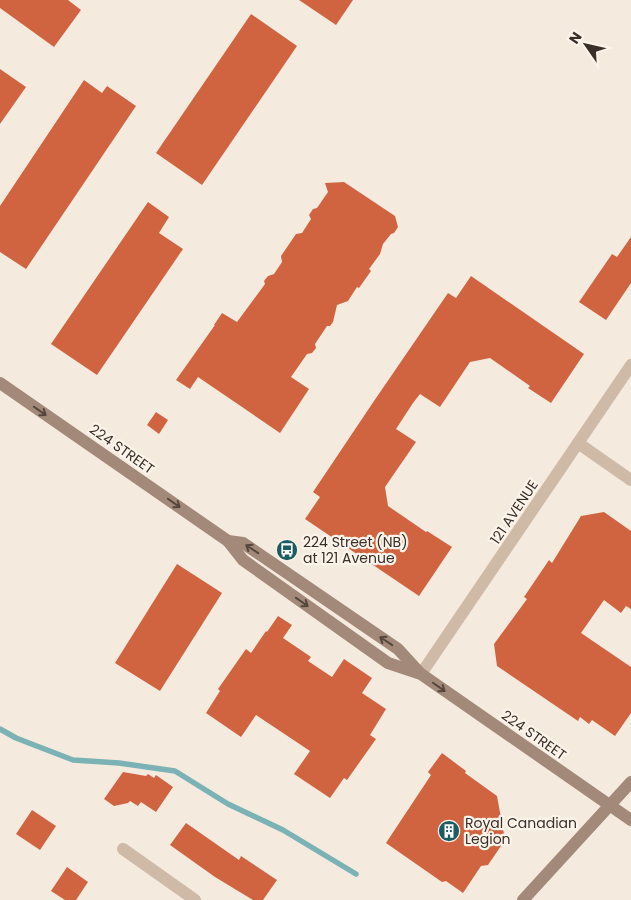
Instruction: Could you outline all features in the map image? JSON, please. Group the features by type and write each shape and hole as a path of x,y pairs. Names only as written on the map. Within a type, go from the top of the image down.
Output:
{"street":[{"name":"121 AVENUE","path":"421,674 631,366"},
{"name":"224 STREET","path":"0,383 228,540 243,560 388,663 421,674 631,820"},
{"path":"578,443 631,480"},
{"path":"523,900 631,782"},
{"path":"123,849 195,900"}],"building":[{"path":"0,0 68,0 81,10 54,47 0,8"},
{"path":"299,0 353,0 336,25"},
{"path":"251,14 297,46 202,185 156,153"},
{"path":"0,69 26,87 0,124"},
{"path":"84,80 102,93 107,86 136,106 26,269 0,252 0,206"},
{"path":"344,182 395,216 398,227 383,244 380,254 369,269 371,271 359,288 357,287 348,301 337,305 333,322 330,326 327,326 315,344 316,348 312,353 307,354 291,377 309,389 280,433 198,377 190,389 176,380 222,313 237,322 265,284 264,281 268,276 274,274 282,262 281,256 296,234 302,233 311,219 309,215 313,209 317,208 328,192 325,183"},
{"path":"148,202 169,217 159,233 183,249 97,375 51,344"},
{"path":"631,237 631,283 606,320 579,302 612,254 617,257"},
{"path":"471,276 584,354 551,403 528,388 530,386 490,358 470,362 440,407 420,394 413,403 396,429 416,442 385,487 388,506 452,547 419,596 305,519 320,497 313,492 374,401 448,293 456,298"},
{"path":"156,412 168,420 159,434 147,425"},
{"path":"604,512 631,531 631,609 626,606 621,613 604,600 581,633 631,667 631,713 615,736 592,720 589,724 580,717 578,721 497,666 494,644 527,599 524,597 549,560 552,563 581,516"},
{"path":"177,564 222,593 160,691 115,663"},
{"path":"278,616 292,625 283,638 311,657 308,661 332,677 344,659 372,678 362,693 386,709 370,735 376,739 347,780 344,778 330,798 294,774 310,751 256,715 241,737 206,713 220,691 218,689 246,649 251,653"},
{"name":"Royal Canadian Legion","path":"442,753 466,771 465,773 497,796 505,840 488,865 481,866 463,893 446,881 442,882 386,843 431,775 428,772"},
{"path":"123,772 146,776 148,774 154,778 156,775 173,787 156,812 141,802 138,806 130,801 114,806 104,799"},
{"path":"32,810 56,826 40,850 16,834"},
{"path":"186,823 239,860 241,856 277,880 263,900 253,900 215,877 170,845"},
{"path":"67,867 88,882 76,900 65,900 51,891"}],"waterway":[{"path":"0,729 16,738 73,760 119,763 175,771 228,804 283,830 356,874"}],"place":[{"name":"224 Street (NB) at 121 Avenue","path":"287,550"},
{"name":"Royal Canadian Legion","path":"449,831"}]}
